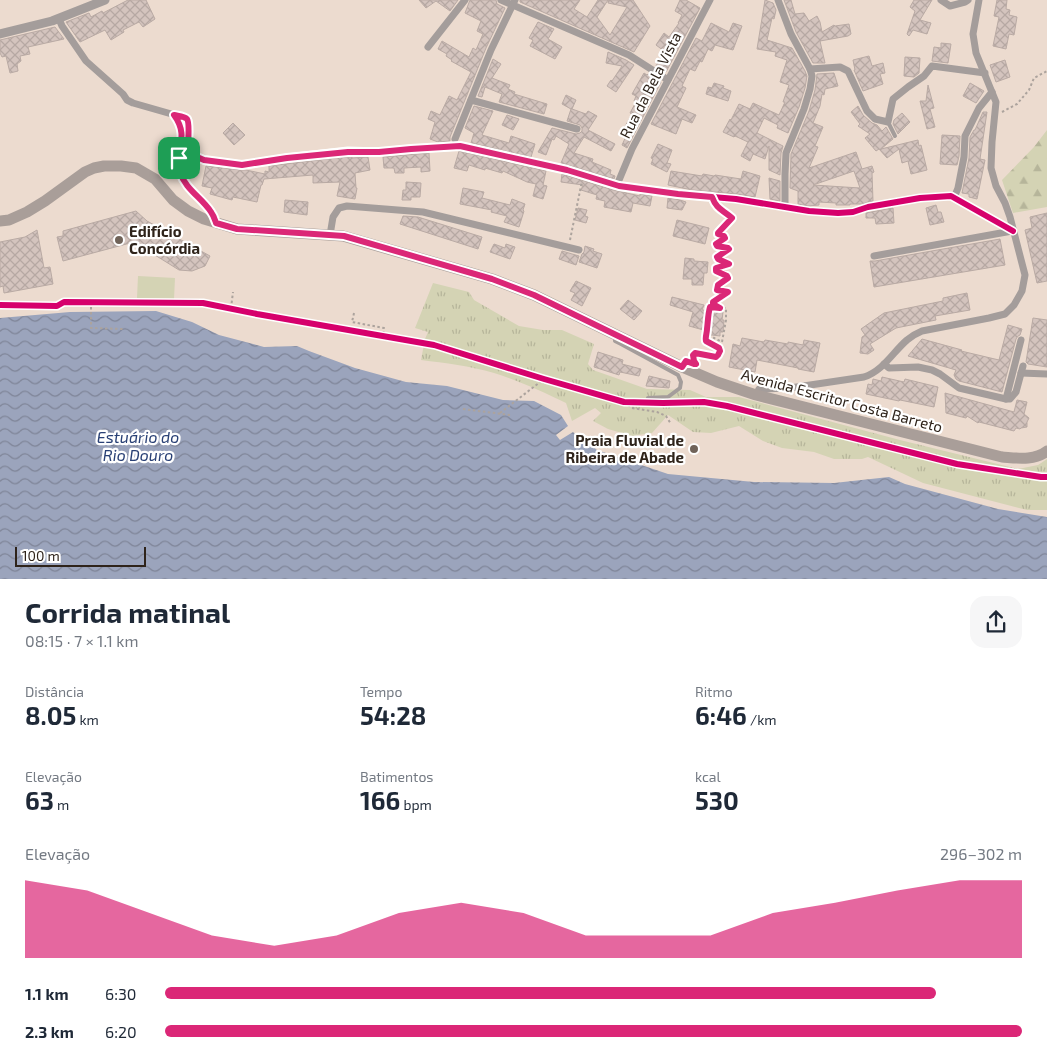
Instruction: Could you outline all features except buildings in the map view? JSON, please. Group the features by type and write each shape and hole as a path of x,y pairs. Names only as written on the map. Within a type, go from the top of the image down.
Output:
{"main road":[{"name":"Avenida Escritor Costa Barreto","path":"0,221 9,220 27,212 85,172 104,166 136,168 155,180 173,200 188,211 204,219 237,229 344,236 492,279 534,295 717,382 756,394 1002,457 1023,458 1047,452"}],"street":[{"path":"0,34 59,19 105,0"},
{"path":"428,47 465,0"},
{"path":"501,0 514,3 629,55 668,80"},
{"name":"Rua da Bela Vista","path":"618,185 632,149 710,0"},
{"path":"778,0 791,34 812,76 804,110 786,154 785,207"},
{"path":"941,0 950,6 968,0"},
{"path":"756,394 759,388 790,388 872,375 907,340 922,331 1005,314 1014,305 1022,291 1024,276 1010,217 1006,203 996,186 991,168 996,102 976,52 973,34 979,0"},
{"path":"455,139 491,50 514,3"},
{"path":"59,19 86,61 123,94 127,100 185,118 188,121 188,146 197,157 204,160 242,165 348,152 379,152 460,146 618,185 678,194 736,199 809,211 853,212 868,207 920,198 951,196 1013,231"},
{"path":"810,69 840,67 848,71 867,111 875,119 888,122 893,99 908,86 924,76 932,66 984,73"},
{"path":"954,198 958,188 965,136 979,108 992,92"},
{"path":"471,100 577,129"},
{"path":"174,115 180,123 182,134 179,158 180,172 192,192 211,212 216,223"},
{"path":"712,197 716,206 732,218 722,229"},
{"path":"330,235 333,217 339,208 347,206 423,212 579,250"},
{"path":"874,256 1013,231"},
{"path":"1006,399 1021,340"},
{"path":"884,364 889,368 918,367 932,370 959,388 1006,399 1010,399 1016,392 1022,369 1047,374"}],"lane":[{"path":"888,122 895,136"},
{"path":"614,334 616,341 678,375 681,382 680,388 668,397 648,398"}],"path":[{"path":"995,115 1017,104 1029,90 1034,78 1047,70"},
{"path":"568,248 583,175"},
{"path":"720,308 713,304 713,302 728,292 718,291 717,288 728,278 716,270 717,267 729,264 717,258 717,256 729,249 717,246 716,244 725,238 718,234 722,229"},
{"path":"230,308 233,292"},
{"path":"82,302 101,302"},
{"path":"91,302 90,328 123,329"},
{"path":"221,307 239,310"},
{"path":"682,367 686,361 696,364 693,355 695,353 716,357 718,355 719,348 705,340 707,320 710,307 726,308 722,342 707,332"},
{"path":"354,313 352,322 384,328 383,336"},
{"path":"376,334 392,337"},
{"path":"534,376 553,382"},
{"path":"500,413 544,379"},
{"path":"615,399 624,402 632,408 657,412 666,416 671,424"},
{"path":"624,402 640,402"},
{"path":"463,409 510,414"}],"green space":[{"path":"1047,130 1047,207 1013,213 1002,180 1034,147"},
{"path":"138,276 175,278 174,299 137,298"},
{"path":"433,283 469,292 474,300 519,326 543,330 562,330 594,344 588,364 593,370 647,389 690,390 706,397 739,397 1018,469 1038,465 1047,459 1047,510 1027,510 923,483 868,457 862,459 834,459 814,452 782,448 763,441 739,426 711,433 693,432 668,415 652,433 632,436 608,429 593,421 601,413 595,408 572,421 566,403 521,383 476,368 421,360 428,332 415,328"}],"water":[{"name":"Estuário do Rio Douro","path":"156,311 192,322 219,335 264,347 297,346 355,368 406,382 447,386 503,400 534,401 561,415 568,426 556,435 560,440 573,432 597,450 668,474 754,482 834,483 889,477 905,484 998,509 1047,517 1047,579 0,579 0,318 70,312"}],"cycle path":[{"path":"175,115 188,121 188,145 192,152 204,160 218,162 242,165 348,151 379,152 460,146 567,170 619,186 736,199 809,211 853,212 868,207 920,198 951,196 1013,231"},
{"path":"0,305 57,306 64,302 203,303 434,345 624,402 704,402 727,406 957,464 1047,477"}],"place":[{"name":"Edifício Concórdia","path":"119,240"},
{"name":"Praia Fluvial de Ribeira de Abade","path":"694,449"}],"route":[{"path":"174,115 187,120 188,146 197,157 204,160 242,165 348,152 379,152 460,146 567,170 619,186 712,197 716,206 732,218 718,233 725,238 716,244 717,246 729,249 717,257 729,264 716,268 716,271 728,278 718,285 717,290 728,291 728,293 713,302 713,304 720,308 710,307 705,338 708,343 719,348 720,351 716,357 694,353 696,364 686,361 682,367 534,295 492,279 344,236 237,229 216,223 211,212 192,192 182,177 179,168 179,158 182,134 180,123 174,115"}]}
